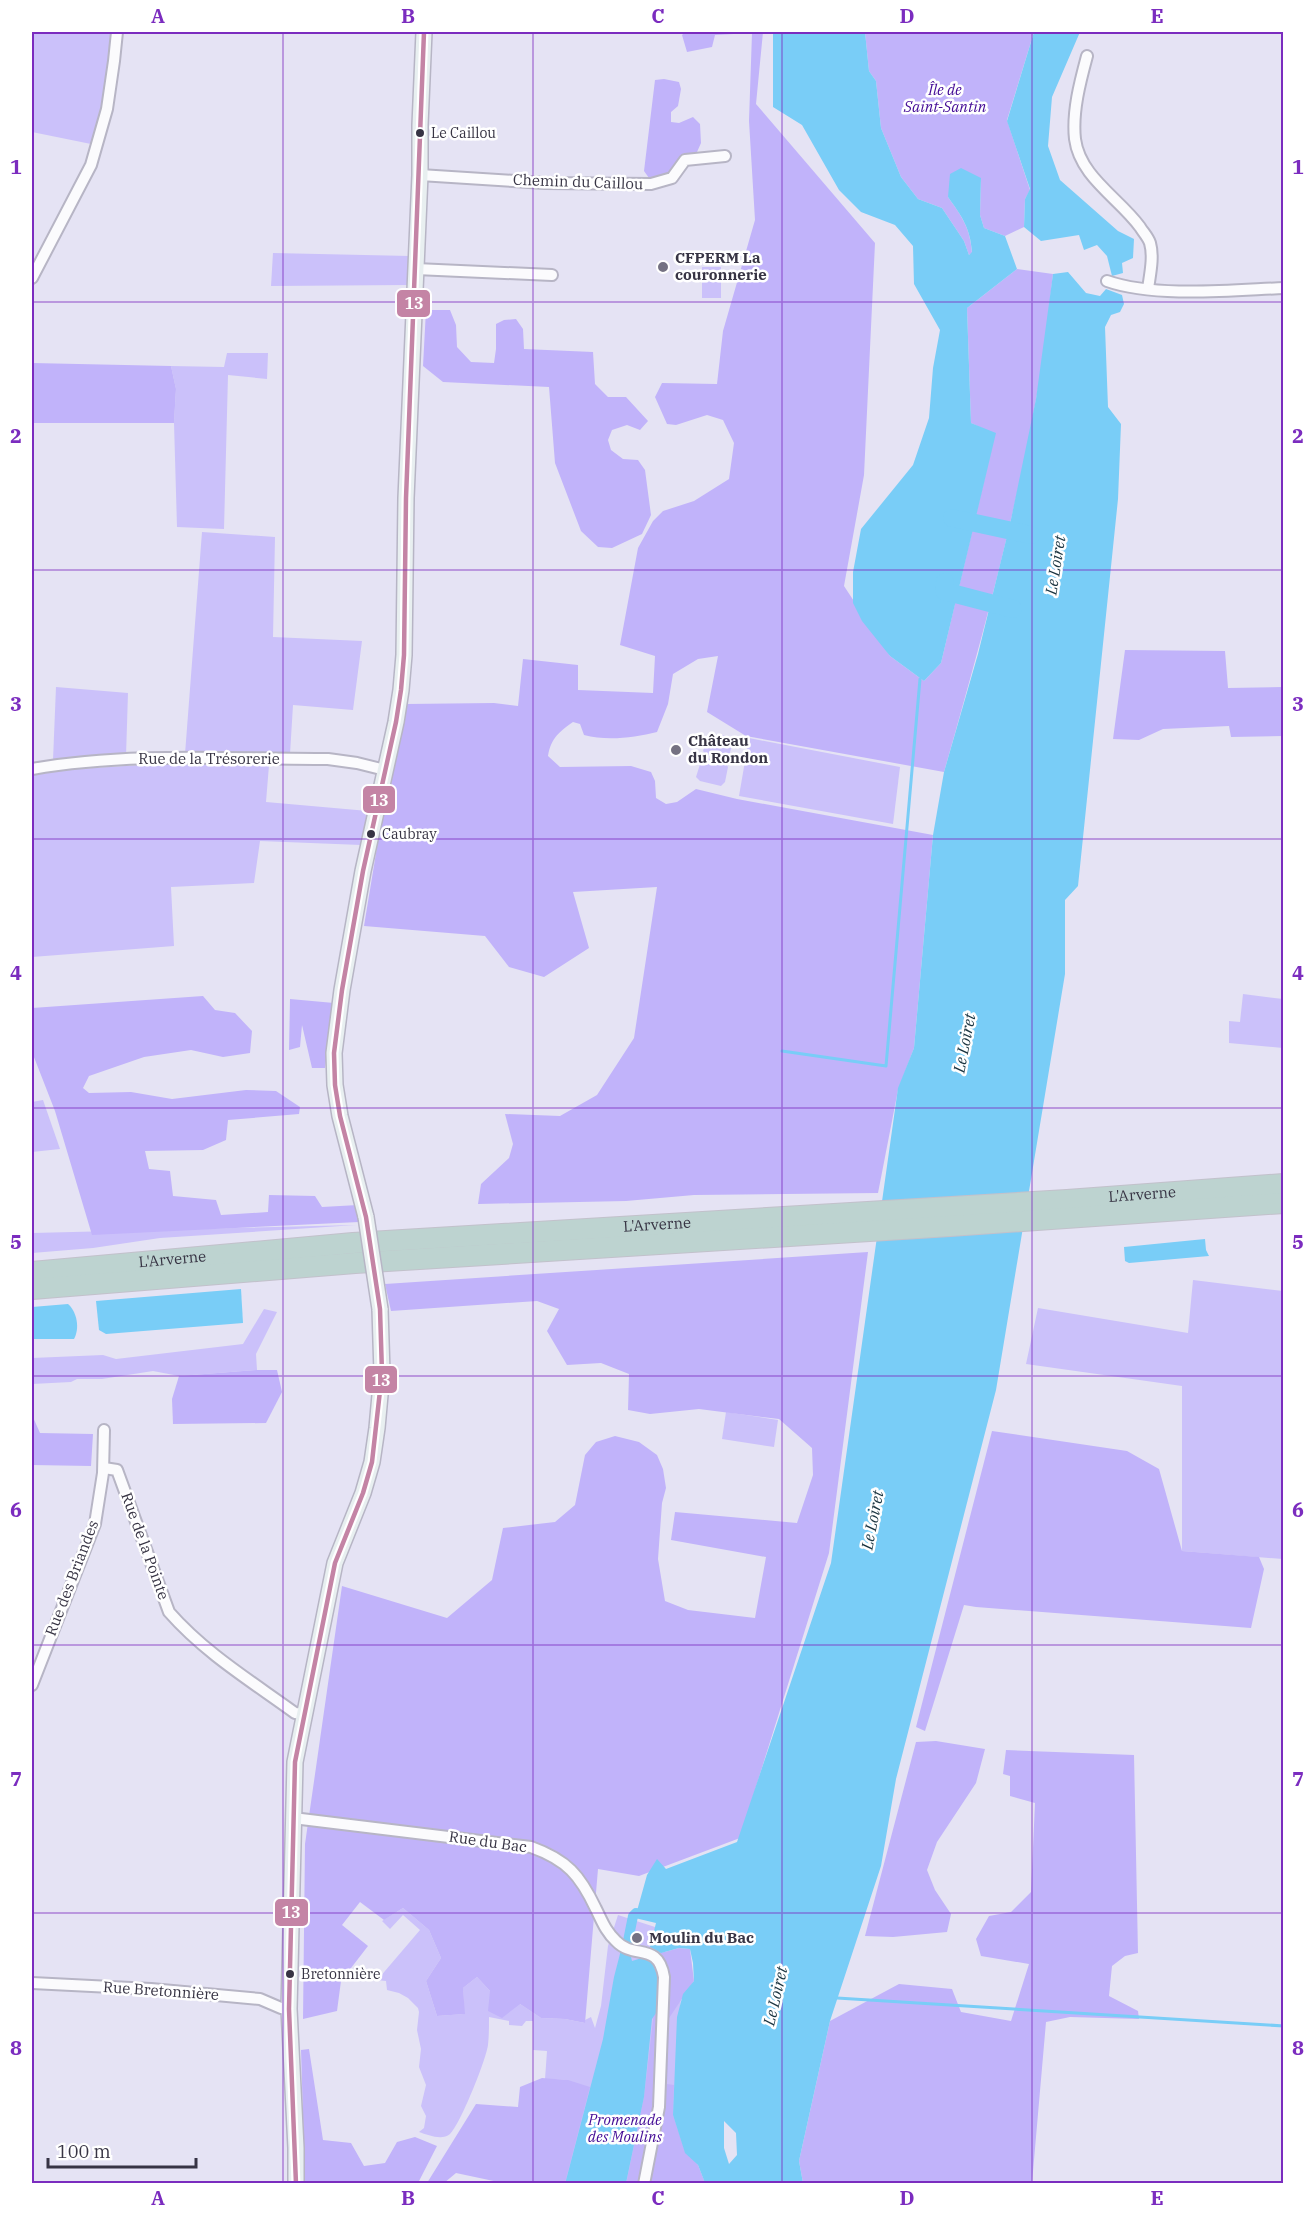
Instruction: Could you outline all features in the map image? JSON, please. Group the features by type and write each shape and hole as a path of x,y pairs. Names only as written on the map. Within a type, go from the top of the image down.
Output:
{"highway":[{"name":"L'Arverne","path":"32,1289 354,1263 843,1233 1284,1184"},
{"name":"L'Arverne","path":"32,1272 353,1243 841,1213 1284,1203"}],"main road":[{"path":"296,2184 289,2009 295,1762 335,1563 363,1493 372,1462 382,1373 380,1309 366,1216 340,1116 335,1084 334,1053 342,990 363,871 396,722 404,655 406,498 424,32"}],"street":[{"path":"32,278 91,165 107,109 117,32"},
{"path":"1087,56 1079,88 1074,126 1075,141 1090,174 1130,213 1149,240 1152,253 1148,289"},
{"name":"Chemin du Caillou","path":"420,175 545,183 651,184 672,178 685,160 725,156"},
{"path":"416,269 552,275"},
{"path":"1107,281 1121,286 1196,291 1284,288"},
{"name":"Rue de la Trésorerie","path":"32,769 123,759 328,759 385,770"},
{"path":"104,1430 104,1468"},
{"name":"Rue de la Pointe","path":"104,1468 117,1470 169,1612 210,1652 295,1713 304,1714"},
{"name":"Rue des Briandes","path":"32,1685 95,1524 104,1468"},
{"name":"Rue du Bac","path":"292,1818 531,1847 562,1861 580,1877 611,1937 621,1946 649,1953 659,1961 664,1977 659,2107 644,2184"},
{"name":"Rue Bretonnière","path":"32,1983 151,1989 260,1999 289,2009"}],"green space":[{"path":"32,32 111,32 102,115 91,144 32,132"},
{"path":"685,32 763,32 756,104 875,243 864,475 844,586 890,656 924,681 941,663 995,434 971,423 967,308 1017,269 1053,274 1039,384 1006,541 944,772 746,736 707,712 718,656 698,659 673,674 668,704 657,732 630,737 601,738 584,735 580,724 573,722 556,736 548,756 560,767 631,766 651,772 655,781 656,798 666,804 677,802 696,789 737,799 933,835 914,1048 898,1090 878,1193 694,1195 626,1201 478,1204 481,1184 509,1158 513,1144 505,1114 560,1116 597,1095 634,1038 657,887 573,892 589,948 544,977 509,967 485,936 364,926 383,811 406,704 494,703 518,706 523,659 578,665 578,690 653,693 655,656 620,645 638,548 653,521 663,511 694,501 729,479 734,443 723,420 707,415 676,425 667,424 655,397 662,383 717,384 723,331 755,220 749,121 752,33 715,35 712,47 687,52 682,35"},
{"name":"Île de Saint-Santin","path":"865,32 1034,32 1007,120 1030,190 1025,199 1024,227 1005,236 984,228 980,215 981,178 948,197 967,229 972,253 969,255 964,241 942,208 918,199 901,177 881,128 876,81 869,71"},
{"path":"655,80 679,82 681,89 678,106 671,112 671,122 679,123 693,117 700,124 701,143 697,152 685,155 662,179 649,178 644,171"},
{"path":"273,253 410,256 408,285 271,286"},
{"path":"702,267 721,267 721,298 702,298"},
{"path":"426,310 450,310 456,325 457,347 471,362 494,363 496,324 504,320 516,319 523,329 524,349 593,352 595,384 608,397 626,397 648,421 640,430 627,425 612,430 608,440 611,450 623,459 638,460 645,470 651,515 642,534 612,548 598,547 581,531 555,463 549,387 443,382 423,366"},
{"path":"227,353 268,353 267,379 228,375 224,529 177,527 174,423 176,389 171,366 224,367"},
{"path":"32,363 171,366 176,389 174,423 32,423"},
{"path":"202,532 275,537 273,637 362,641 353,710 293,705 290,754 185,754"},
{"path":"1125,650 1225,651 1228,688 1283,687 1283,736 1231,737 1229,726 1163,729 1139,740 1113,739"},
{"path":"56,687 128,693 126,756 53,760"},
{"path":"712,734 727,736 732,745 729,756 725,759 707,755 703,751 707,737"},
{"path":"749,738 900,767 893,824 739,796"},
{"path":"706,758 725,762 728,767 725,782 721,786 700,781 696,777 701,761"},
{"path":"141,765 269,765 266,802 368,811 361,845 260,841 254,883 171,887 174,946 32,957 32,775 61,770"},
{"path":"1243,994 1283,999 1283,1048 1229,1043 1229,1021 1240,1022"},
{"path":"203,996 215,1010 235,1013 252,1031 250,1053 223,1057 191,1050 144,1057 89,1076 83,1088 89,1093 131,1092 172,1099 246,1090 276,1091 300,1107 299,1114 228,1120 226,1140 203,1150 145,1151 149,1169 170,1171 173,1196 216,1200 221,1215 268,1212 269,1195 315,1196 322,1207 358,1205 359,1222 92,1235 55,1111 32,1052 32,1008"},
{"path":"290,999 334,1003 325,1068 312,1068 302,1025 300,1047 289,1050"},
{"path":"43,1100 60,1149 32,1152 32,1102"},
{"path":"356,1225 160,1238 93,1248 32,1253 32,1233"},
{"path":"868,1252 829,1553 740,1838 639,1876 598,1869 585,2023 541,2018 520,2004 502,2018 488,2011 490,1991 477,1977 463,1988 465,2014 437,2016 426,1981 441,1958 429,1930 403,1908 384,1920 360,1902 342,1925 368,1946 341,1981 337,2011 303,2019 305,1844 342,1586 447,1618 492,1580 503,1528 555,1522 575,1505 585,1455 596,1442 615,1436 639,1442 657,1455 663,1469 666,1488 662,1503 658,1559 665,1601 688,1610 755,1618 766,1557 671,1540 675,1512 797,1523 813,1475 812,1448 779,1419 699,1409 650,1414 628,1410 629,1374 601,1363 567,1365 547,1331 559,1309 537,1301 391,1311 385,1284"},
{"path":"1193,1280 1283,1291 1283,1559 1182,1551 1182,1386 1026,1364 1038,1308 1188,1333"},
{"path":"264,1309 277,1312 256,1354 257,1370 179,1376 153,1371 102,1379 32,1384 32,1358 103,1355 116,1359 243,1344"},
{"path":"277,1370 282,1392 266,1423 173,1424 172,1399 179,1376"},
{"path":"726,1412 778,1420 774,1447 722,1439"},
{"path":"32,1415 40,1433 93,1434 91,1466 32,1465"},
{"path":"992,1431 1127,1451 1159,1469 1182,1551 1259,1557 1264,1569 1251,1628 964,1605 925,1731 916,1727"},
{"path":"936,1741 985,1749 976,1783 937,1842 927,1870 935,1890 951,1914 947,1932 893,1937 865,1936 916,1742"},
{"path":"1006,1750 1134,1755 1138,1953 1125,1956 1112,1966 1109,1996 1138,2011 1139,2019 1070,2017 1046,2022 1032,2183 803,2183 799,2161 830,2021 899,1984 952,1989 961,2012 1011,2021 1029,1964 981,1956 976,1939 989,1916 1011,1912 1031,1892 1035,1803 1010,1796 1010,1776 1003,1774"},
{"name":"Promenade des Moulins","path":"403,1908 429,1930 441,1958 426,1981 437,2016 464,2014 463,1988 477,1977 490,1991 520,2004 541,2018 585,2023 585,2020 591,2017 595,2028 601,2006 608,1946 618,1915 655,1927 681,1994 676,2114 705,2183 554,2183 568,2080 545,2079 547,2051 533,2050 533,2021 526,2021 522,2026 509,2025 509,2021 489,2017 488,2042 483,2064 454,2128 450,2134 443,2137 419,2132 424,2128 426,2116 421,2106 426,2085 419,2067 421,2049 417,2030 418,2008 408,1998 387,1990 386,1981 367,1979 373,1973 379,1978 420,1930 403,1915 390,1929 382,1921"},
{"path":"679,1948 690,1949 694,1981 669,2018 667,2084 674,2085 673,2115 685,2152 698,2165 705,2183 626,2184 644,2097 658,1977 652,1964 661,1953"},
{"path":"309,2049 323,2140 351,2143 364,2166 385,2163 397,2142 415,2137 437,2146 418,2183 305,2183 301,2050"},
{"path":"542,2078 568,2080 590,2087 565,2183 503,2183 456,2173 444,2183 427,2183 476,2104 518,2107 520,2087"}],"water":[{"path":"773,32 865,32 869,71 876,81 881,128 901,177 918,199 942,208 964,241 969,255 972,252 967,229 948,197 950,174 961,168 981,178 980,215 984,228 1005,236 1017,269 967,308 971,423 996,433 941,663 924,681 890,656 862,621 853,603 853,572 861,529 913,465 929,418 933,368 940,330 914,284 913,246 895,225 861,212 839,190 802,125 773,107"},
{"path":"1034,32 1080,32 1052,97 1048,146 1060,180 1118,231 1134,239 1133,258 1122,263 1123,273 1112,276 1107,256 1097,245 1084,250 1079,235 1041,241 1024,227 1025,199 1030,189 1007,121"},
{"name":"Le Loiret","path":"1068,272 1086,293 1100,296 1106,289 1122,295 1124,304 1120,312 1111,315 1105,327 1108,407 1121,424 1118,499 1078,886 1065,900 1065,974 996,1390 896,1779 881,1866 830,2021 799,2161 803,2183 705,2183 698,2165 685,2153 673,2115 677,2017 683,1994 694,1981 690,1949 679,1948 661,1953 650,1947 656,1923 635,1918 647,1875 657,1859 666,1869 737,1842 831,1563 898,1088 914,1048 933,835 944,772 978,654 1010,524 1036,399 1053,274","holes":["724,2121 736,2133 737,2155 729,2164 724,2148"]},
{"path":"1205,1239 1209,1256 1129,1263 1125,1261 1124,1247"},
{"path":"241,1289 243,1323 106,1334 99,1330 96,1301"},
{"path":"68,1304 77,1320 74,1339 32,1339 32,1307"},
{"path":"621,1950 630,1953 632,1961 645,1957 651,1959 658,1977 656,2013 652,2019 644,2097 626,2183 565,2184 603,2039"}],"waterway":[{"path":"952,518 1031,535"},
{"path":"945,582 944,591 1013,609"},
{"path":"782,1051 886,1066 920,679"},
{"path":"625,1956 633,1916 636,1913"},
{"path":"837,1998 1284,2026"}],"transit line":[{"name":"13","path":"296,2184 289,2009 295,1762 335,1563 363,1493 372,1462 382,1373 380,1309 366,1217 340,1116 335,1085 334,1053 342,990 363,871 401,690 424,32"}],"place":[{"name":"Le Caillou","path":"420,133"},
{"name":"CFPERM La couronnerie","path":"663,267"},
{"name":"Château du Rondon","path":"676,750"},
{"name":"Caubray","path":"371,834"},
{"name":"Moulin du Bac","path":"637,1938"},
{"name":"Bretonnière","path":"290,1974"}]}
